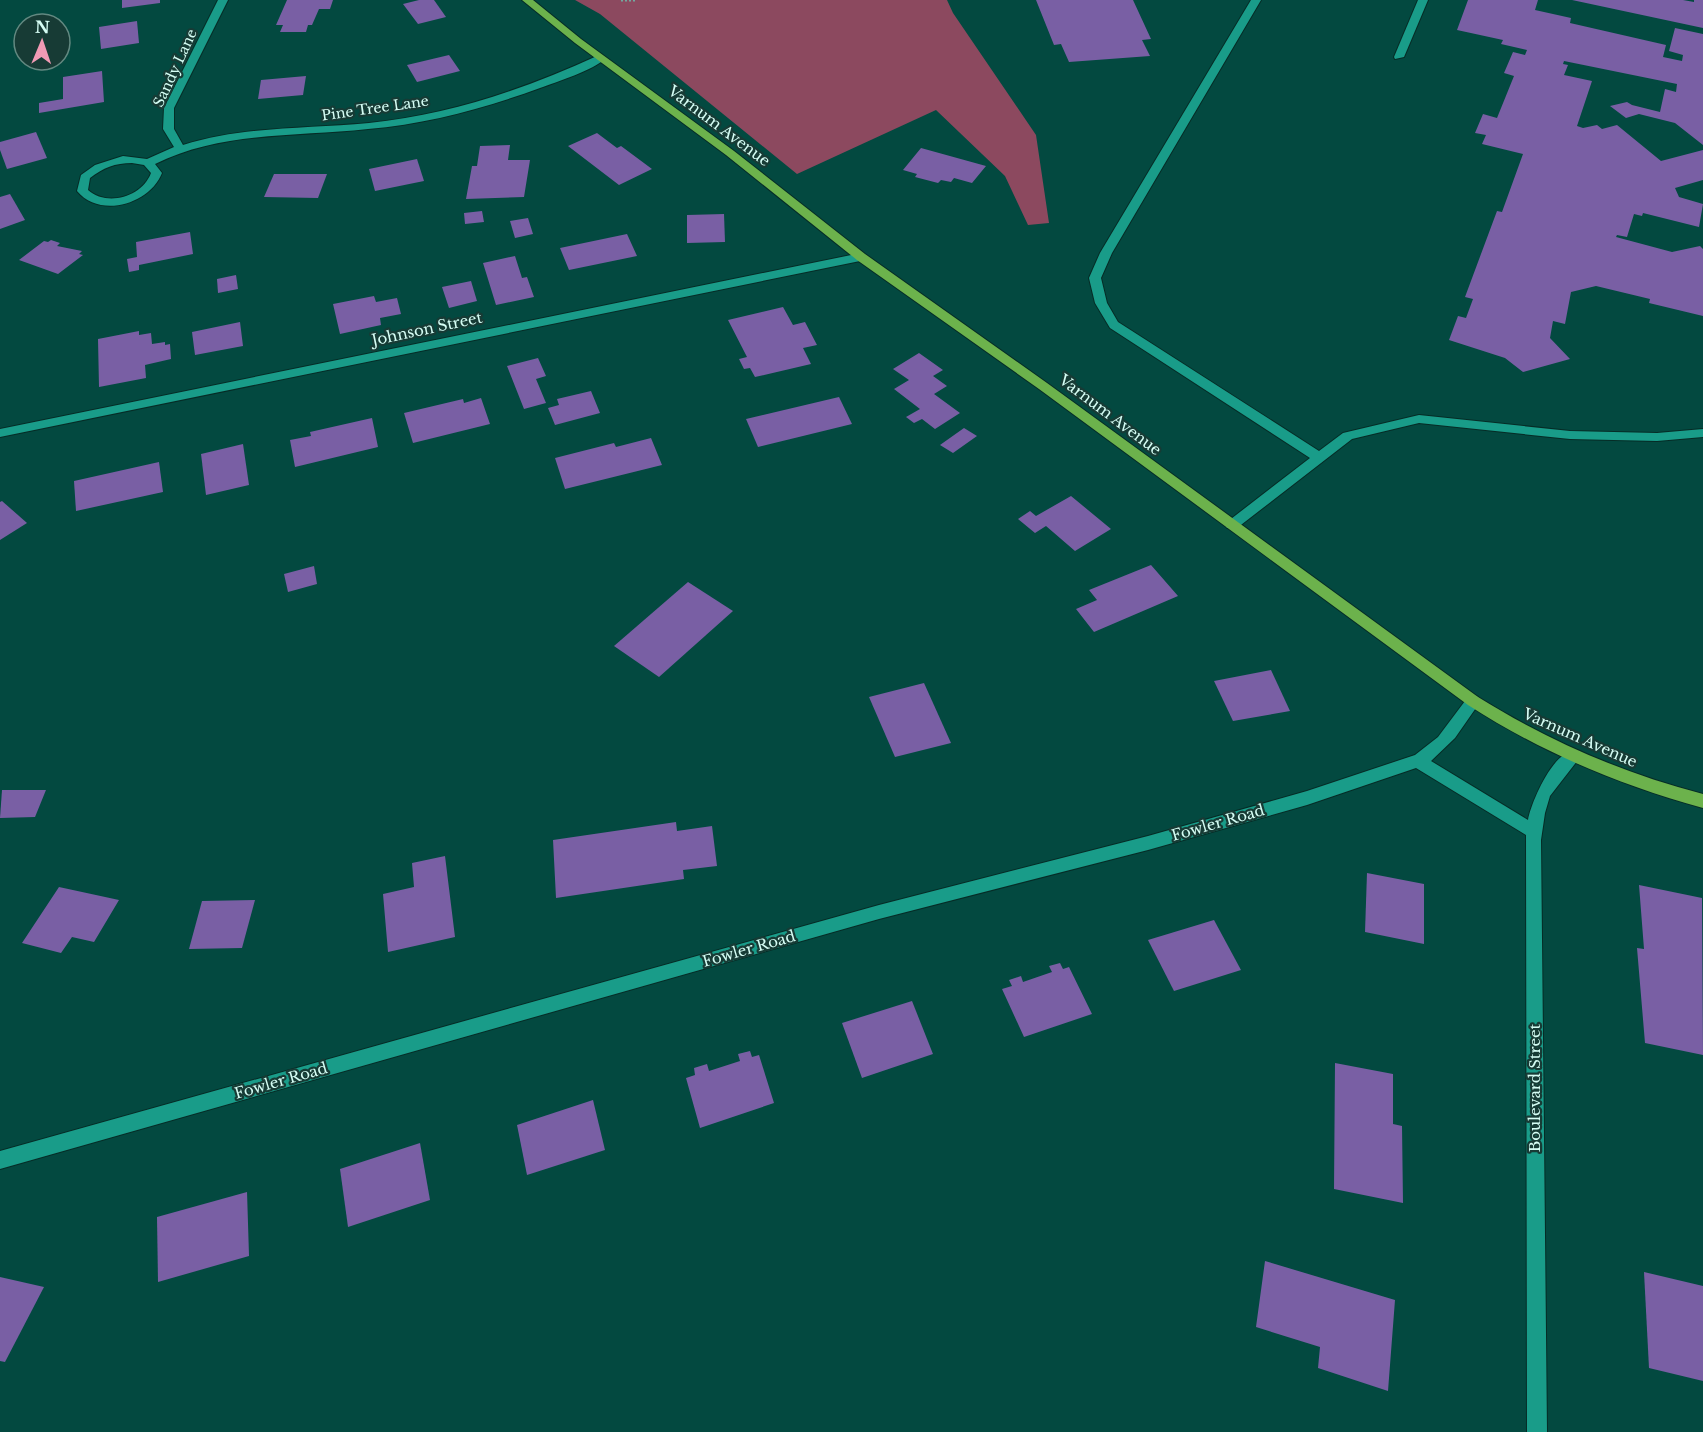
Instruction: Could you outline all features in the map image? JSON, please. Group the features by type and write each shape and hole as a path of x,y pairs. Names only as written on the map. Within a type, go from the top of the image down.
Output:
{"main road":[{"name":"Varnum Avenue","path":"527,0 730,153 861,257 1043,386 1473,701 1530,736 1573,756 1662,791 1703,801"}],"street":[{"name":"Sandy Lane","path":"179,147 167,128 169,108 223,0"},
{"path":"1255,0 1106,253 1095,278 1101,303 1114,325 1320,458"},
{"path":"1399,57 1423,0"},
{"name":"Pine Tree Lane","path":"148,163 179,147 220,138 327,131 419,119 504,98 601,58"},
{"path":"127,159 148,163 157,173 154,182 146,190 133,197 117,201 102,201 89,198 82,190 85,177 102,165 127,159"},
{"name":"Johnson Street","path":"0,433 861,257"},
{"path":"1232,525 1348,436 1419,419 1570,435 1657,437 1703,433"},
{"name":"Fowler Road","path":"0,1160 879,912 1182,834 1307,798 1418,761 1436,751 1449,738 1473,701"},
{"name":"Boulevard Street","path":"1537,1432 1534,832 1537,813 1547,783 1573,756"},
{"path":"1418,761 1534,832"}],"path":[{"path":"621,0 637,0"}],"shaded area":[{"path":"575,0 947,0 953,13 1036,135 1049,223 1028,225 1005,176 936,110 797,174 600,14"}],"building":[{"path":"122,0 160,0 160,3 122,8"},
{"path":"287,0 333,0 330,9 319,9 306,32 280,32 283,25 276,25"},
{"path":"419,0 434,0 446,17 418,24 403,4"},
{"path":"1036,0 1133,0 1151,39 1142,40 1150,56 1069,62 1061,44 1054,45"},
{"path":"1468,0 1538,0 1535,10 1571,18 1570,23 1666,45 1663,57 1682,61 1683,55 1669,51 1675,28 1703,34 1703,145 1675,123 1639,114 1626,118 1610,106 1627,102 1660,112 1665,89 1676,92 1677,84 1564,61 1563,64 1568,65 1564,75 1592,81 1577,126 1583,128 1597,125 1602,129 1617,125 1661,161 1703,150 1703,180 1675,188 1679,197 1703,204 1699,227 1643,213 1642,216 1634,214 1627,237 1617,235 1616,237 1672,252 1700,246 1703,249 1703,316 1649,303 1650,299 1596,286 1571,292 1565,324 1553,321 1550,338 1570,359 1523,372 1505,358 1449,340 1458,316 1466,318 1473,299 1465,297 1497,211 1502,212 1523,154 1482,144 1486,135 1475,133 1483,114 1497,118 1514,76 1504,73 1513,52 1525,55 1527,50 1501,44 1503,40 1457,30"},
{"path":"1572,0 1683,0 1694,2 1694,0 1703,0 1703,28"},
{"path":"137,21 139,43 101,49 99,27"},
{"path":"449,55 460,71 417,82 407,65"},
{"path":"102,71 104,102 39,113 39,103 63,99 63,77"},
{"path":"306,76 303,95 258,99 261,80"},
{"path":"36,132 47,158 7,169 0,150 0,142"},
{"path":"597,133 617,148 621,146 652,169 619,185 568,146"},
{"path":"510,145 508,160 530,160 524,197 466,199 472,166 477,166 480,146"},
{"path":"921,148 986,166 972,183 954,178 951,182 941,180 938,183 915,177 917,174 903,170"},
{"path":"417,159 424,181 375,191 369,169"},
{"path":"274,174 327,174 318,198 264,197"},
{"path":"10,194 25,220 0,229 0,197"},
{"path":"482,211 484,222 465,224 464,213"},
{"path":"724,214 725,242 687,243 687,215"},
{"path":"528,218 533,234 515,238 510,221"},
{"path":"190,232 193,254 139,265 139,270 129,272 127,259 137,257 136,242"},
{"path":"627,234 637,256 569,270 560,248"},
{"path":"51,240 60,243 57,246 82,251 79,254 83,255 58,274 19,260 44,241"},
{"path":"515,256 522,278 527,277 534,297 496,305 483,263"},
{"path":"236,275 238,289 218,293 217,279"},
{"path":"471,281 477,301 449,308 442,287"},
{"path":"374,296 376,302 397,298 401,314 380,318 381,325 340,334 333,304"},
{"path":"783,307 793,325 805,322 817,345 803,348 811,364 755,377 750,368 744,369 739,359 747,357 728,320"},
{"path":"240,322 243,346 195,355 192,332"},
{"path":"139,331 139,335 151,333 152,344 165,342 165,345 170,344 171,359 145,365 146,378 99,387 98,339"},
{"path":"919,353 943,370 933,376 947,386 934,394 960,413 935,429 922,419 914,423 906,417 920,409 894,389 909,380 893,369"},
{"path":"538,358 546,376 536,379 546,403 524,409 507,366"},
{"path":"591,391 600,413 555,425 548,408 559,405 557,399"},
{"path":"839,397 852,424 758,447 746,419"},
{"path":"481,398 490,424 413,443 404,413 463,399 464,403"},
{"path":"372,418 378,447 295,467 290,440 311,436 310,432"},
{"path":"964,428 977,436 953,453 940,445"},
{"path":"651,438 662,465 565,489 555,458 614,443 616,447"},
{"path":"243,444 249,485 206,495 201,454"},
{"path":"159,462 163,492 76,511 74,481"},
{"path":"1071,496 1111,529 1075,551 1046,526 1035,533 1018,519 1030,511 1036,516"},
{"path":"2,501 27,523 0,540 0,502"},
{"path":"1151,565 1178,596 1094,632 1076,609 1097,600 1089,590"},
{"path":"314,566 317,584 288,592 284,574"},
{"path":"688,582 733,611 659,677 614,646"},
{"path":"1271,670 1290,711 1233,721 1214,681"},
{"path":"924,683 951,743 895,757 869,697"},
{"path":"2,790 46,790 35,817 0,818"},
{"path":"676,822 677,831 712,826 717,866 683,870 684,879 556,898 553,840"},
{"path":"445,856 455,937 388,952 383,894 414,887 412,863"},
{"path":"1367,873 1424,884 1424,944 1365,932"},
{"path":"1639,885 1702,898 1703,1055 1645,1043 1637,948 1644,949"},
{"path":"59,887 119,900 94,942 72,937 61,953 22,943"},
{"path":"255,900 242,948 189,949 202,901"},
{"path":"1214,920 1241,970 1174,991 1148,940"},
{"path":"1060,963 1063,969 1069,967 1092,1014 1024,1037 1002,989 1012,986 1009,980 1021,976 1023,982 1052,972 1049,966"},
{"path":"912,1001 933,1054 862,1078 842,1023"},
{"path":"750,1051 752,1057 759,1055 774,1103 700,1128 686,1078 695,1075 694,1068 707,1064 709,1071 740,1061 738,1054"},
{"path":"1335,1063 1393,1074 1393,1124 1402,1126 1403,1203 1334,1189"},
{"path":"593,1100 605,1150 527,1175 517,1125"},
{"path":"420,1143 430,1200 348,1227 340,1169"},
{"path":"247,1192 249,1256 158,1282 157,1217"},
{"path":"1265,1261 1395,1300 1388,1391 1318,1368 1320,1347 1256,1327"},
{"path":"1644,1272 1703,1286 1703,1381 1649,1368"},
{"path":"0,1277 44,1287 5,1362 0,1361"}]}
